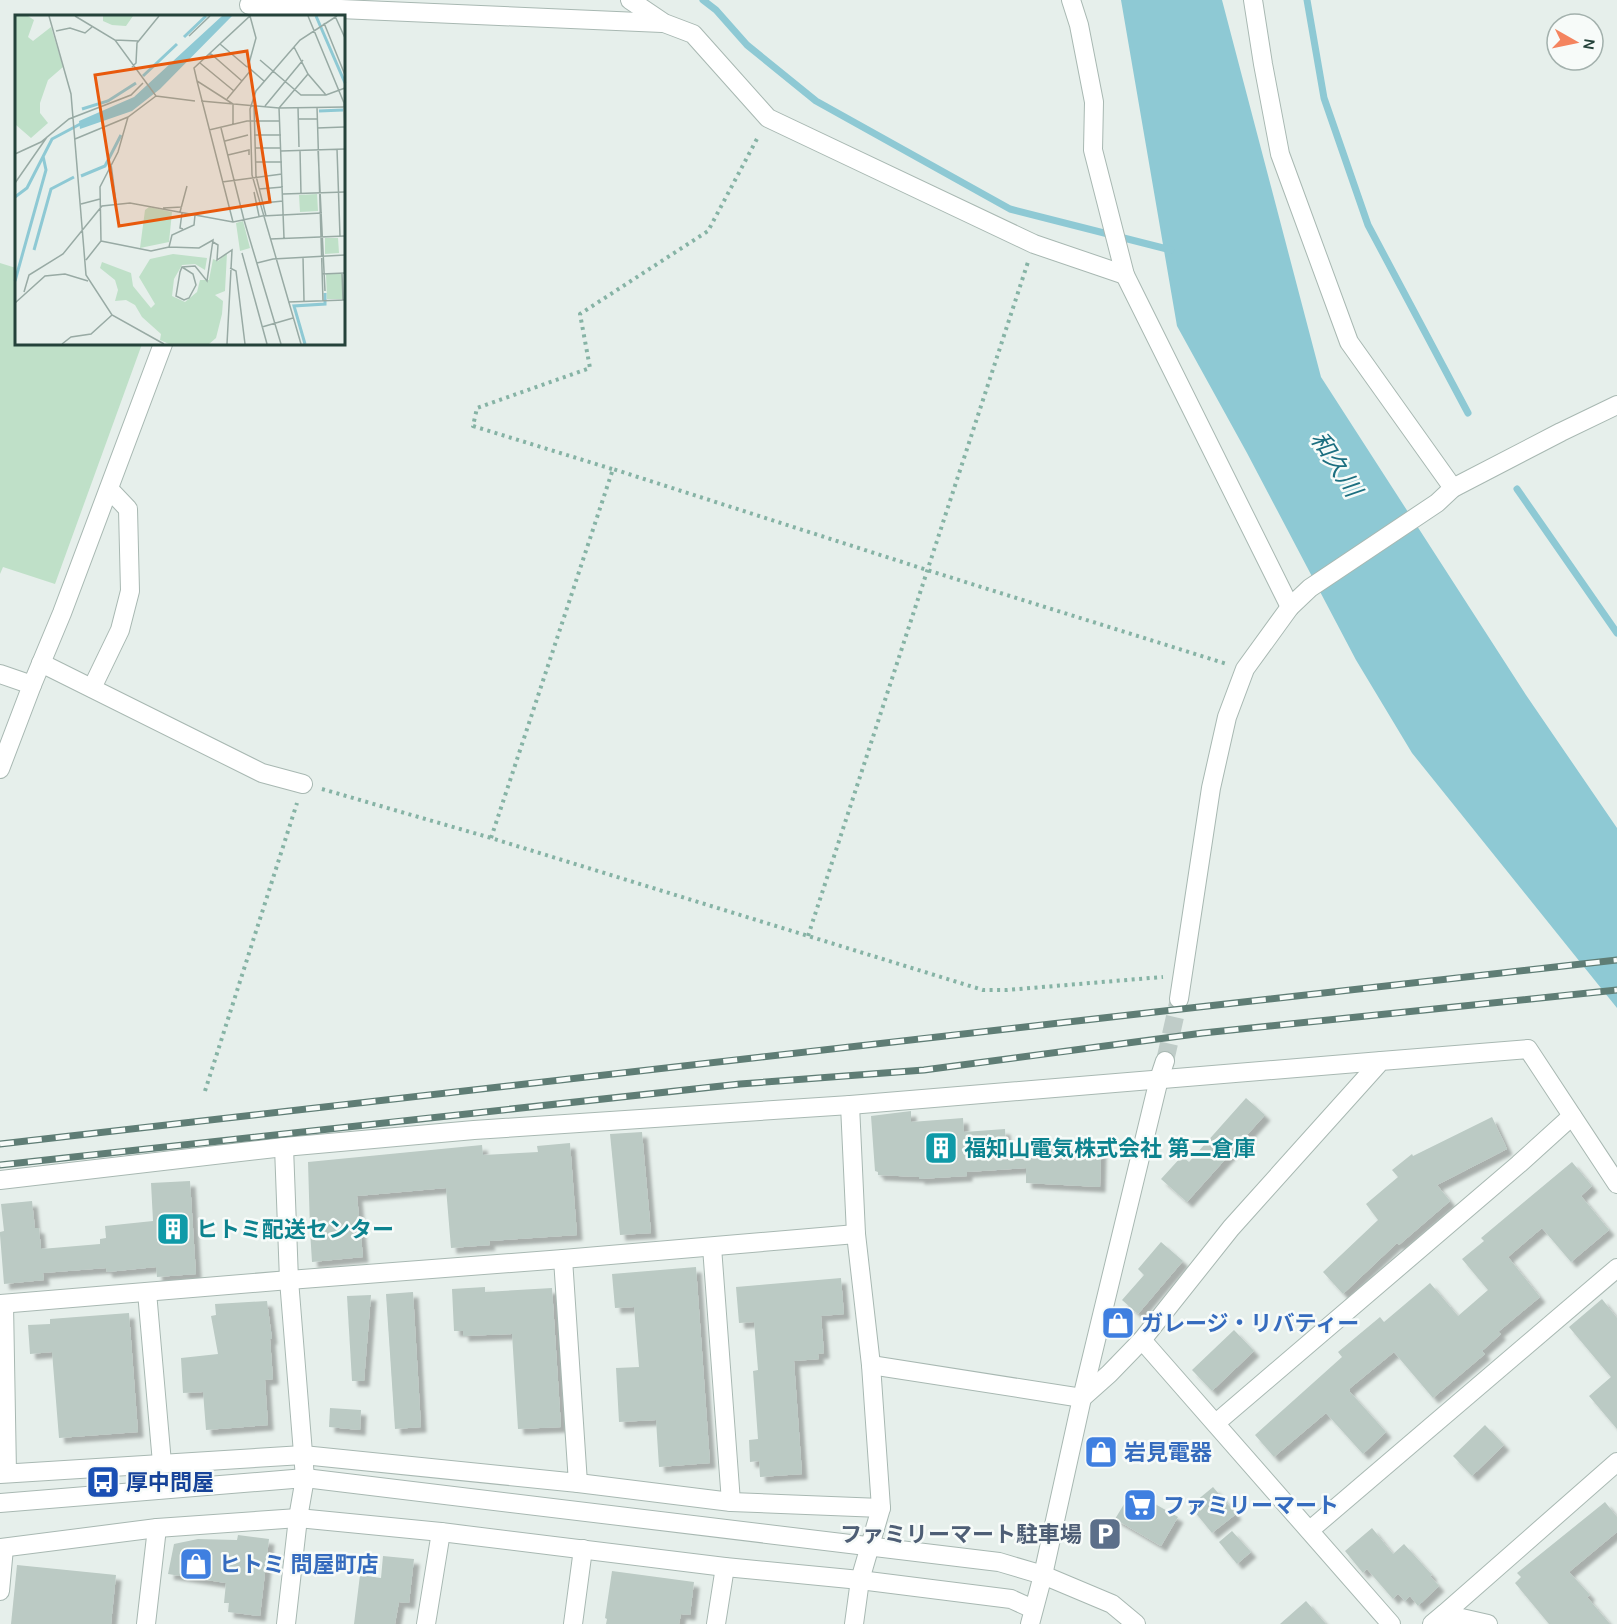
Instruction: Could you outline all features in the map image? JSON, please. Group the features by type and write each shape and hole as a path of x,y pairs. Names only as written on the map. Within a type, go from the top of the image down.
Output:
{"street":[{"path":"630,0 664,23 693,34 768,118 1034,244 1125,275"},
{"path":"1071,0 1079,25 1094,102 1093,150 1125,275 1290,607"},
{"path":"1253,0 1280,154 1349,342 1453,488"},
{"path":"248,7 664,23"},
{"path":"0,769 62,613 163,345"},
{"path":"1179,999 1211,788 1227,717 1245,669 1290,607 1310,588 1437,503 1453,488 1617,405"},
{"path":"92,688 120,630 130,591 128,509 109,489"},
{"path":"41,663 262,773 303,784"},
{"path":"0,674 32,685"},
{"path":"0,1180 284,1147 474,1130 850,1105 1162,1070 1381,1061 1528,1049 1617,1184"},
{"path":"1082,1398 1142,1340 1231,1228 1381,1061"},
{"path":"0,1591 2,1548 157,1528 298,1518 441,1532 1011,1599 1032,1617 1082,1398 1162,1070"},
{"path":"850,1105 856,1234 872,1365 881,1508 860,1580 854,1624"},
{"path":"1216,1423 1572,1116"},
{"path":"284,1147 289,1280 305,1478 286,1624"},
{"path":"856,1234 563,1260 2,1304 4,1473 303,1455 578,1483 731,1502 881,1508"},
{"path":"712,1247 731,1502"},
{"path":"563,1260 578,1483"},
{"path":"1310,1530 1617,1268"},
{"path":"147,1292 162,1463"},
{"path":"1142,1340 1391,1624"},
{"path":"872,1365 1082,1398"},
{"path":"1438,1619 1617,1462"},
{"path":"0,1503 305,1478 999,1562 1043,1575 1112,1605 1136,1624"},
{"path":"146,1624 157,1528"},
{"path":"426,1624 441,1532"},
{"path":"573,1624 583,1549"},
{"path":"716,1624 725,1567"},
{"path":"1438,1619 1488,1624"}],"path":[{"path":"768,118 708,231 580,314 590,368 477,408 473,426 1245,669"},
{"path":"808,936 1034,244"},
{"path":"491,838 613,469"},
{"path":"205,1091 303,784 491,838 983,990 1184,975"}],"green space":[{"path":"0,263 15,268 15,345 142,345 55,584 3,567 0,574"}],"water":[{"name":"和久川","path":"1121,0 1222,0 1321,377 1526,695 1617,828 1617,1008 1412,753 1356,660 1177,326"}],"building":[{"path":"1246,1098 1265,1115 1187,1202 1161,1179 1182,1156 1189,1162"},
{"path":"911,1111 911,1122 963,1118 964,1132 1005,1129 1006,1147 1101,1151 1100,1187 1026,1183 1026,1168 967,1172 967,1176 919,1179 919,1177 878,1175 875,1171 871,1116"},
{"path":"1492,1117 1507,1149 1437,1185 1450,1201 1399,1245 1397,1243 1343,1294 1323,1272 1378,1220 1366,1204 1398,1177 1392,1170 1412,1154 1413,1156"},
{"path":"642,1132 651,1233 620,1235 610,1134"},
{"path":"570,1143 577,1235 489,1241 490,1245 451,1248 446,1188 357,1196 363,1257 312,1262 308,1162 482,1145 483,1155 538,1152 537,1146"},
{"path":"1572,1162 1592,1186 1581,1196 1609,1230 1571,1262 1542,1228 1508,1257 1540,1297 1498,1332 1501,1334 1482,1351 1485,1354 1433,1398 1394,1352 1349,1389 1386,1432 1363,1454 1326,1413 1274,1457 1255,1435 1342,1357 1338,1352 1380,1317 1384,1322 1430,1283 1458,1316 1488,1290 1462,1259 1484,1241 1481,1238"},
{"path":"190,1181 196,1274 157,1277 156,1267 107,1272 106,1268 43,1273 44,1280 4,1284 0,1235 0,1232 4,1231 1,1204 32,1201 35,1228 39,1228 41,1249 100,1244 100,1239 106,1238 105,1226 153,1221 151,1183"},
{"path":"1161,1242 1183,1261 1138,1314 1122,1300 1144,1275 1138,1269"},
{"path":"696,1267 710,1463 659,1467 656,1420 619,1422 616,1368 639,1367 634,1307 615,1308 612,1274"},
{"path":"841,1278 844,1314 821,1316 824,1353 818,1354 819,1359 794,1361 802,1474 760,1477 759,1461 750,1462 749,1440 758,1439 753,1371 758,1370 754,1322 739,1323 736,1287"},
{"path":"485,1287 485,1292 552,1288 561,1427 518,1429 512,1334 463,1336 463,1331 454,1331 452,1289"},
{"path":"413,1292 421,1427 395,1429 386,1294"},
{"path":"371,1295 364,1381 352,1381 347,1296"},
{"path":"1602,1299 1617,1318 1617,1429 1589,1396 1611,1377 1569,1327"},
{"path":"267,1301 272,1339 270,1339 273,1379 265,1380 268,1425 206,1430 203,1392 183,1393 181,1358 218,1354 211,1316 216,1315 215,1304"},
{"path":"129,1313 138,1432 59,1438 52,1352 30,1354 28,1325 50,1324 50,1319"},
{"path":"1234,1330 1254,1351 1212,1391 1192,1370"},
{"path":"330,1408 361,1410 360,1430 329,1427"},
{"path":"1485,1425 1504,1445 1472,1476 1453,1456"},
{"path":"1213,1487 1236,1514 1212,1533 1190,1506"},
{"name":"ファミリーマート","path":"1132,1491 1178,1517 1161,1546 1115,1519"},
{"path":"1605,1502 1617,1517 1617,1532 1569,1572 1590,1595 1587,1597 1610,1624 1549,1624 1515,1583 1521,1577 1517,1573"},
{"path":"1372,1528 1393,1554 1404,1544 1439,1586 1418,1606 1410,1596 1405,1601 1398,1594 1393,1599 1367,1569 1363,1573 1345,1551"},
{"path":"1232,1531 1251,1552 1237,1564 1219,1542"},
{"path":"238,1535 269,1539 260,1616 228,1612 229,1603 224,1603 226,1583 168,1574 174,1544 198,1539 237,1540"},
{"path":"383,1556 414,1559 409,1603 399,1602 395,1624 354,1624 360,1575 381,1578"},
{"path":"17,1565 116,1575 111,1624 11,1624"},
{"path":"612,1571 694,1582 690,1615 681,1614 679,1624 606,1624"},
{"path":"1306,1601 1326,1624 1280,1624"}],"waterway":[{"path":"703,0 716,10 747,45 816,101 1010,209 1171,250"},
{"path":"1307,0 1324,98 1368,225 1468,413"},
{"path":"1517,489 1617,633"}],"tunnel":[{"path":"1165,1061 1179,999"}],"railway":[{"path":"0,1144 1617,960"},
{"path":"0,1165 740,1084 924,1070 1203,1033 1617,990"}],"place":[{"name":"福知山電気株式会社 第二倉庫","path":"941,1148"},
{"name":"ヒトミ配送センター","path":"173,1229"},
{"name":"ガレージ・リバティー","path":"1118,1323"},
{"name":"岩見電器","path":"1101,1452"},
{"name":"厚中問屋","path":"103,1482"},
{"name":"ファミリーマート","path":"1140,1505"},
{"name":"ファミリーマート駐車場","path":"1105,1534"},
{"name":"ヒトミ 問屋町店","path":"196,1564"}]}
